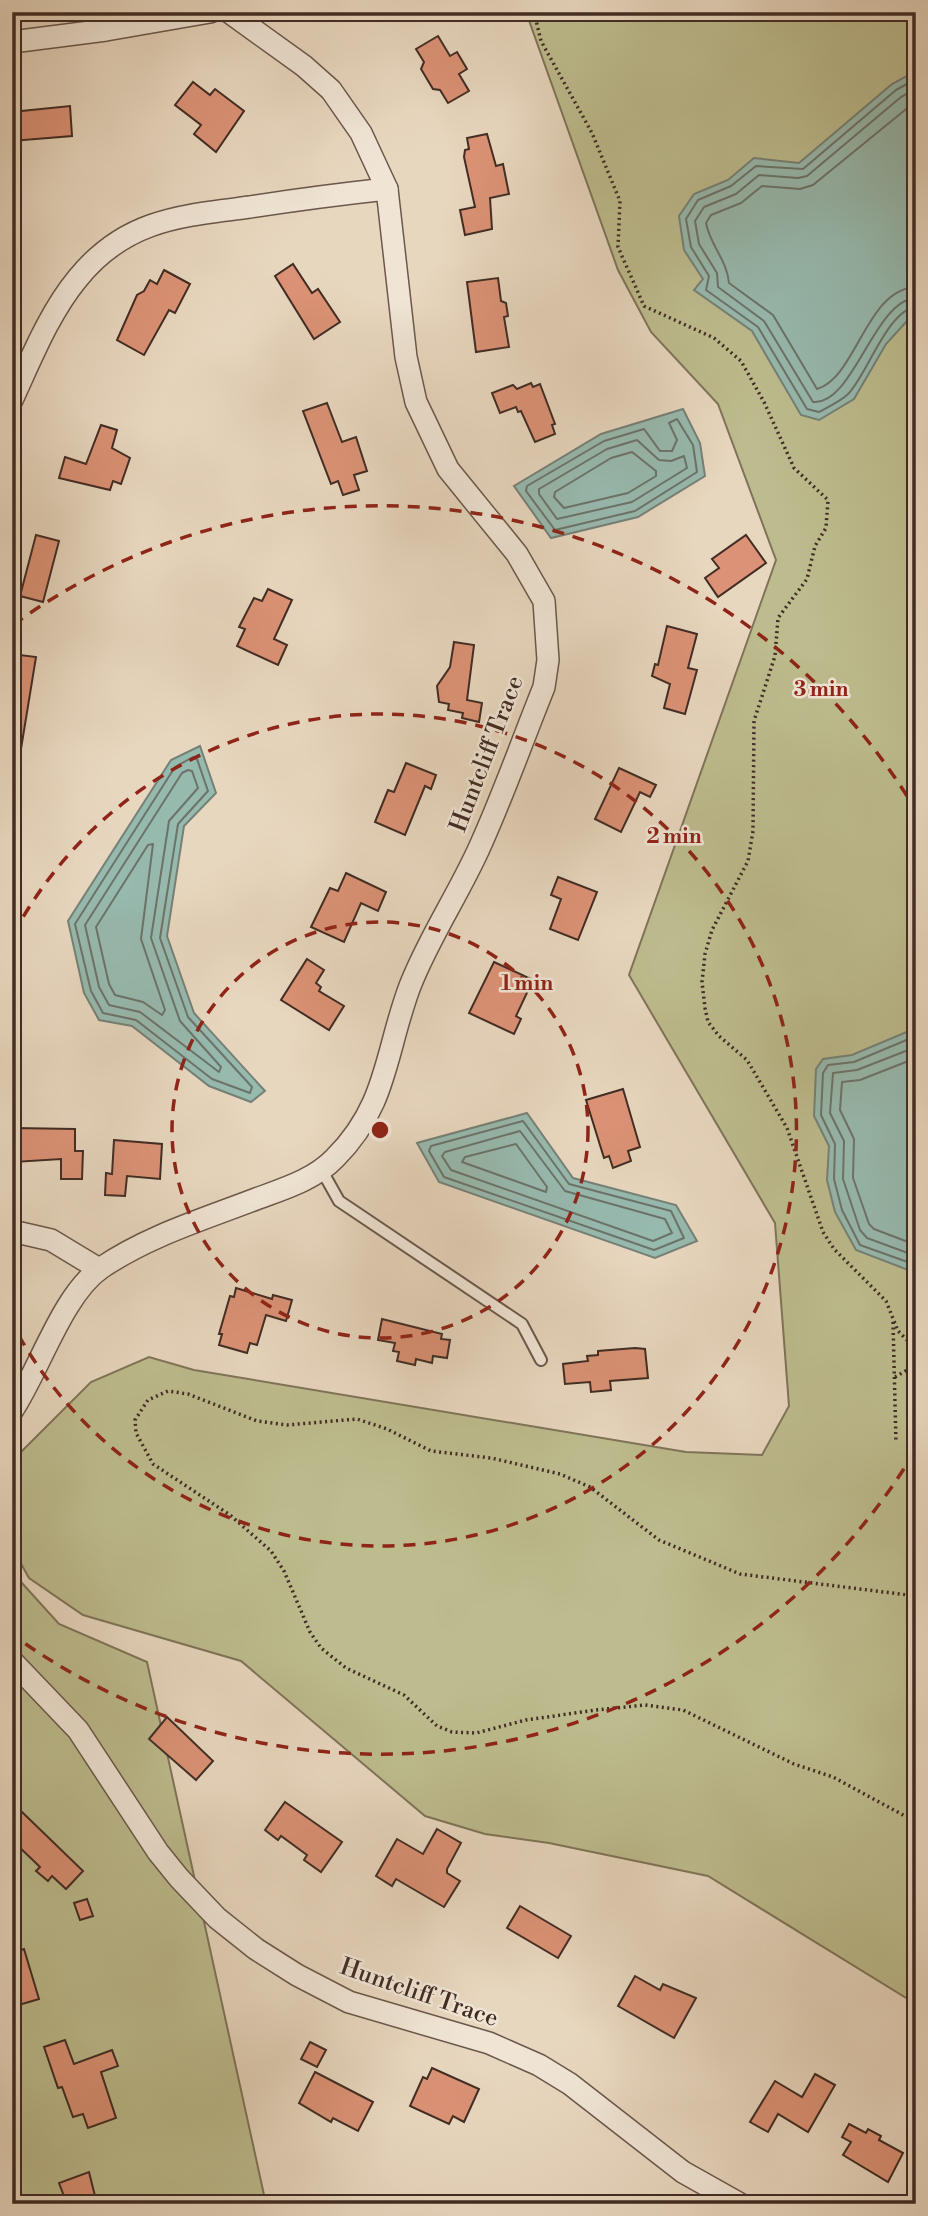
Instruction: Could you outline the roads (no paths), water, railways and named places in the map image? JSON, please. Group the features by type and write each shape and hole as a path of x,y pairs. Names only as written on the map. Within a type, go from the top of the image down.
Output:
{"street":[{"path":"12,42 106,30 210,12"},
{"name":"Huntcliff Trace","path":"12,1411 25,1392 59,1324 99,1269 158,1237 302,1182 321,1169 357,1135 380,1093 393,1034 411,984 481,845 544,687 548,660 544,601 517,554 448,469 416,402 406,357 387,189 356,123 331,90 304,66 229,12"},
{"path":"12,400 52,318 79,276 105,251 146,226 192,212 387,189"},
{"path":"12,1231 51,1240 99,1269"},
{"name":"Huntcliff Trace","path":"12,1661 78,1730 158,1852 179,1878 217,1917 256,1949 297,1975 349,2002 489,2043 539,2065 569,2084 683,2172 740,2204"}],"lane":[{"path":"321,1169 339,1201 522,1324 541,1360"}],"water":[{"path":"916,71 916,311 886,344 854,399 819,420 801,415 752,331 694,290 703,279 684,250 679,216 694,194 728,180 754,158 799,163 892,84"},
{"path":"683,409 700,443 705,476 638,517 551,538 514,486 601,434"},
{"path":"200,746 216,793 184,826 167,936 194,1013 265,1091 251,1102 209,1086 132,1026 99,1020 84,993 68,921 171,760"},
{"path":"916,1028 916,1273 856,1250 835,1212 827,1180 829,1146 814,1116 816,1069 823,1059 852,1055"},
{"path":"527,1113 573,1178 676,1205 697,1241 655,1258 439,1182 417,1143"}]}
